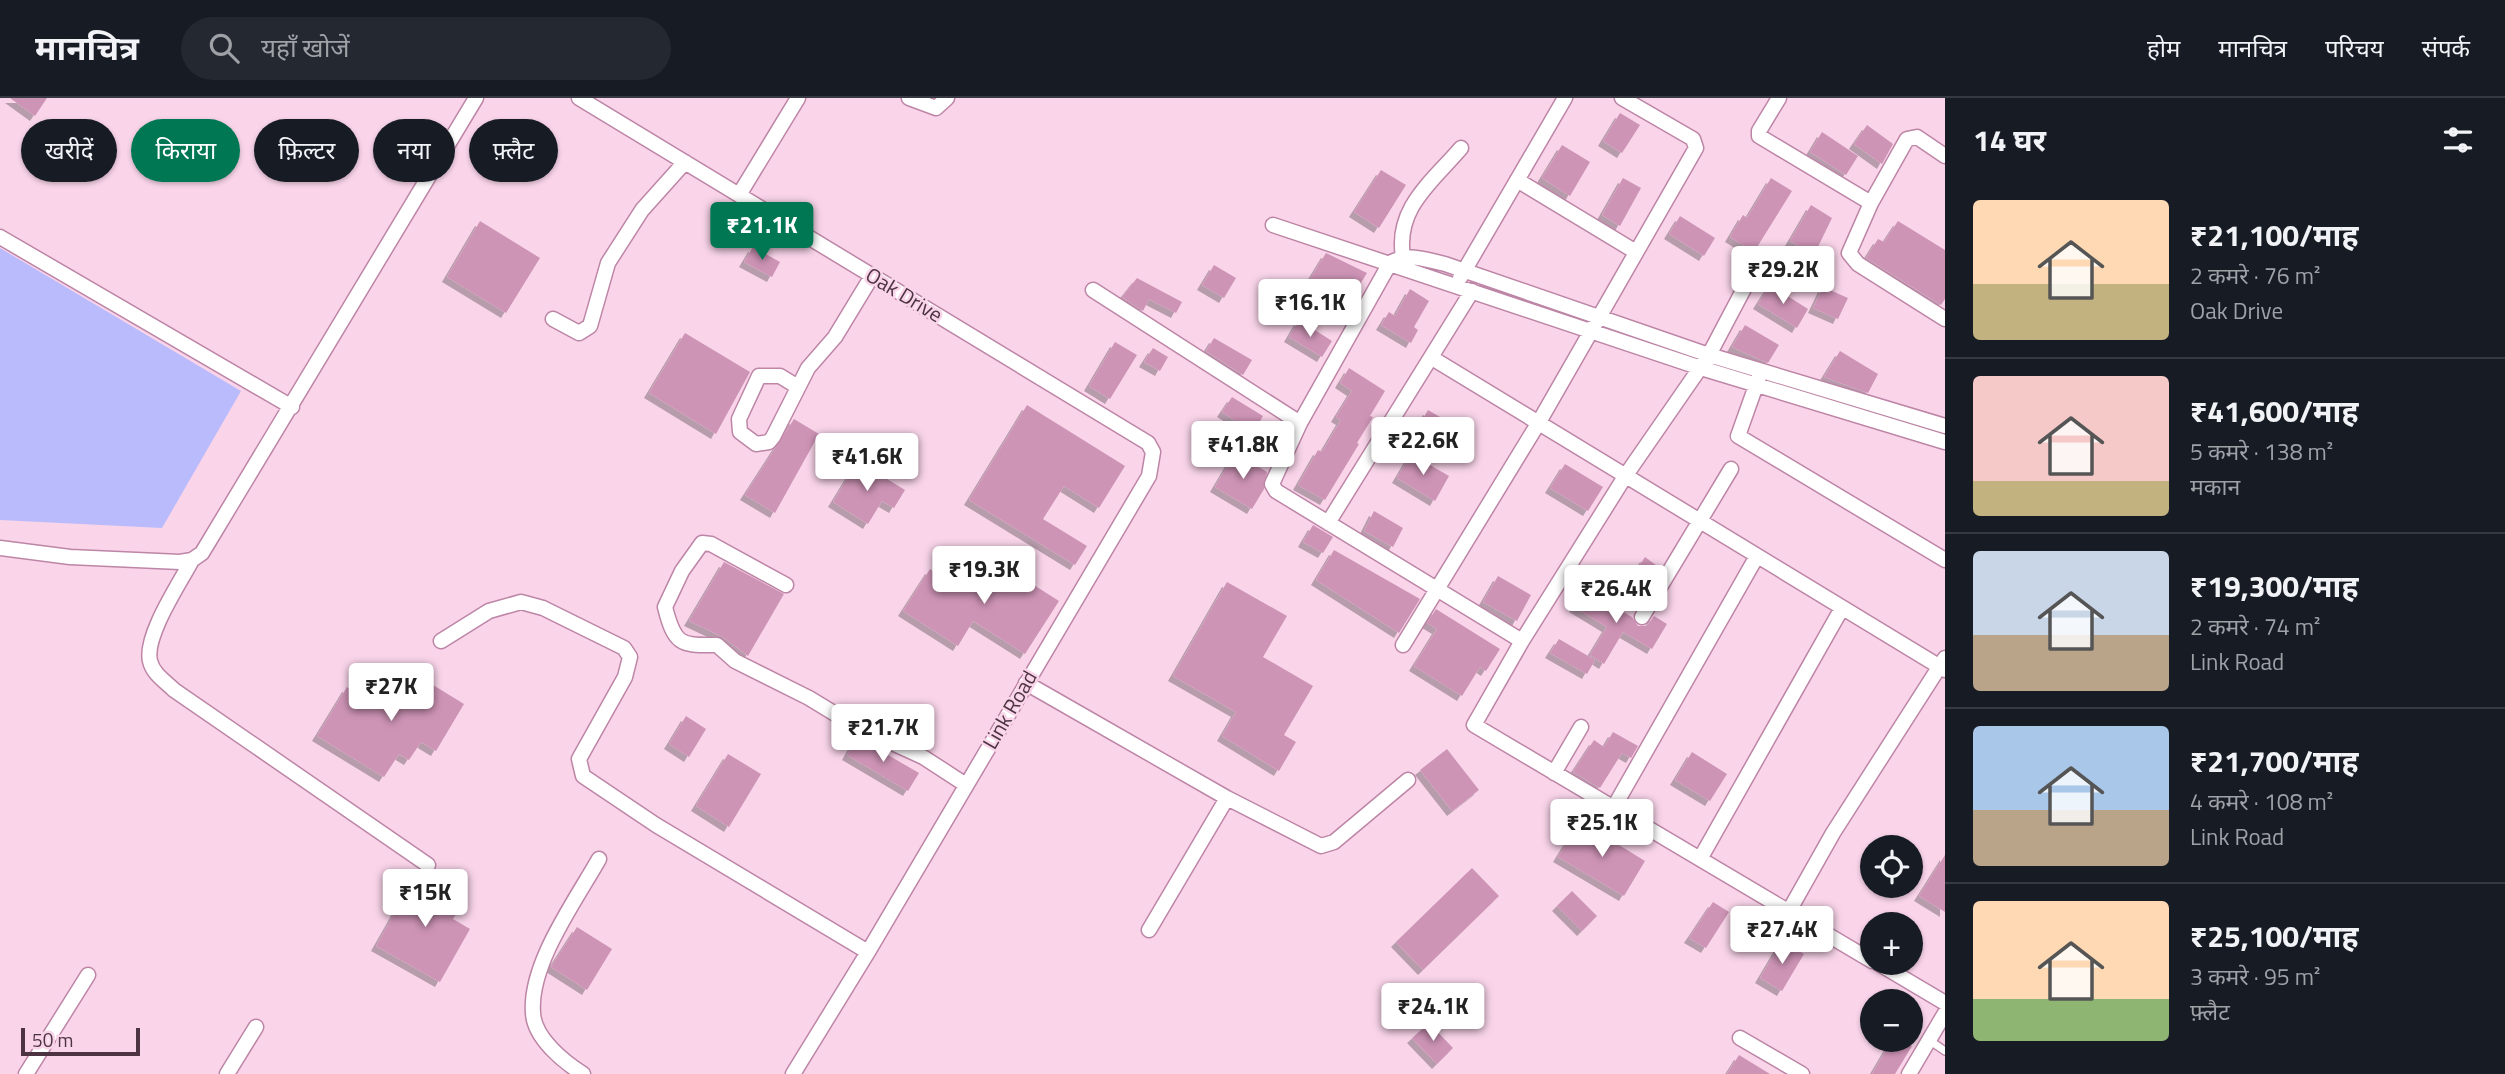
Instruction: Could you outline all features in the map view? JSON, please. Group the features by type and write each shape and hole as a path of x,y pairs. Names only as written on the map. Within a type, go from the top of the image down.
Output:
{"street":[{"path":"428,865 174,690 155,672 149,659 155,632 192,560 213,538 292,407 369,271 476,98"},
{"name":"Oak Drive","path":"579,98 1148,443 1153,452"},
{"path":"739,195 797,98"},
{"path":"909,98 936,108 947,98"},
{"path":"1456,285 1565,98"},
{"path":"1403,645 1539,422 1696,143 1622,98"},
{"path":"1779,98 1759,131 1759,136 1871,203"},
{"path":"1945,156 1917,137 1909,137 1871,203 1850,247 1852,259 1945,318"},
{"path":"1461,148 1407,211 1396,260 1300,423 1272,484 1276,491 1522,641"},
{"path":"553,319 579,333 590,326 599,305 608,262 642,210 685,162"},
{"path":"1517,180 1636,252"},
{"path":"1273,225 1396,260 1472,291 1701,368 1760,377 1945,426"},
{"path":"0,237 292,407"},
{"path":"1396,260 1464,270 1600,316 1709,355 1760,377 1945,442"},
{"path":"1757,264 1709,355 1626,475 1522,641 1474,725 1860,954"},
{"path":"798,387 780,376 759,376 739,419 740,432 756,444 769,442 782,425 808,368 845,321 872,276"},
{"path":"1093,290 1300,423"},
{"path":"1328,523 1472,291"},
{"path":"1432,358 1700,523 1943,665 1833,833 1789,911"},
{"path":"1760,377 1738,436 1945,560"},
{"name":"Link Road","path":"793,1074 1149,476 1153,452"},
{"path":"1642,617 1731,469"},
{"path":"786,585 711,544 702,543 682,571 665,607 672,627 683,642 696,647 717,645 735,661 809,698 864,730 923,757 966,785"},
{"path":"0,548 70,557 192,560"},
{"path":"1614,807 1757,556"},
{"path":"441,641 489,611 521,602 543,608 624,648 629,657 625,677 579,759 583,776 656,825 868,952"},
{"path":"1700,859 1842,608"},
{"path":"1026,683 1227,798 1321,846 1334,842 1408,780"},
{"path":"1553,773 1580,727"},
{"path":"1149,930 1227,798"},
{"path":"583,1074 547,1044 532,1014 537,980 551,946 599,859"},
{"path":"26,1074 88,975"},
{"path":"1897,975 1945,1003"},
{"path":"1909,1074 1945,1013"},
{"path":"228,1074 256,1027"},
{"path":"1740,1038 1802,1074"}],"lane":[{"path":"1928,1040 1945,1051"}],"shaded area":[{"path":"0,248 241,391 162,528 0,520"}],"building":[{"path":"10,98 47,98 35,116"},
{"path":"1620,113 1640,125 1622,153 1603,141"},
{"path":"1867,125 1893,144 1882,164 1854,144"},
{"path":"1822,132 1858,156 1846,175 1810,152"},
{"path":"1562,145 1590,162 1570,196 1542,178"},
{"path":"1381,170 1406,185 1379,228 1354,212"},
{"path":"1623,178 1641,188 1620,226 1602,215"},
{"path":"1771,178 1792,191 1754,252 1730,237 1743,215 1747,218"},
{"path":"1811,205 1832,218 1814,255 1790,241"},
{"path":"1680,216 1715,238 1704,256 1669,234"},
{"path":"480,221 540,258 506,313 447,277"},
{"path":"1898,221 1945,250 1945,299 1941,305 1866,258 1878,239 1884,242"},
{"path":"753,247 780,262 772,277 744,262"},
{"path":"1326,253 1367,273 1343,312 1304,289"},
{"path":"1214,265 1236,278 1224,298 1202,285"},
{"path":"1137,278 1182,302 1176,313 1149,299 1143,311 1122,297"},
{"path":"1770,285 1808,309 1797,328 1758,304"},
{"path":"1823,287 1848,298 1838,319 1813,308"},
{"path":"1410,289 1429,301 1414,327 1418,330 1411,343 1381,325 1389,312 1395,316"},
{"path":"1299,320 1332,341 1322,357 1289,337"},
{"path":"1745,325 1779,345 1768,363 1732,347"},
{"path":"685,333 750,372 716,434 649,393"},
{"path":"1214,338 1252,360 1243,375 1206,351"},
{"path":"1115,342 1137,355 1110,399 1089,386"},
{"path":"1153,348 1168,357 1160,371 1144,362"},
{"path":"1840,351 1878,374 1868,393 1824,377"},
{"path":"1349,368 1385,391 1370,416 1373,417 1357,443 1359,444 1325,500 1298,485 1318,450 1322,452 1341,420 1336,417 1352,391 1340,383"},
{"path":"1232,397 1263,416 1254,432 1222,412"},
{"path":"1027,405 1125,466 1099,508 1064,486 1043,519 1087,546 1075,565 969,500"},
{"path":"1428,410 1459,428 1450,444 1419,426"},
{"path":"794,419 819,434 775,513 745,495"},
{"path":"1235,453 1267,472 1264,489 1252,509 1215,487"},
{"path":"1411,454 1449,476 1435,501 1397,478"},
{"path":"858,461 905,490 894,508 882,501 868,524 833,502"},
{"path":"1565,464 1603,487 1588,511 1550,488"},
{"path":"1374,511 1403,528 1393,547 1364,531"},
{"path":"1313,525 1333,537 1323,553 1303,542"},
{"path":"1334,550 1420,599 1399,633 1316,580"},
{"path":"988,556 1059,601 1025,654 973,621 958,646 903,611 930,569 966,592"},
{"path":"1645,557 1660,568 1648,588 1632,577"},
{"path":"724,562 784,594 748,656 723,637 689,621"},
{"path":"1498,576 1531,595 1517,621 1483,602"},
{"path":"1227,582 1287,616 1263,657 1313,686 1284,735 1296,742 1279,771 1222,736 1236,712 1173,676"},
{"path":"1584,589 1632,617 1638,626 1647,626 1654,616 1667,624 1652,649 1623,632 1604,664 1590,655 1607,627 1574,607"},
{"path":"1436,609 1500,649 1486,671 1480,667 1462,696 1414,666 1437,629 1427,623"},
{"path":"1559,639 1595,660 1587,674 1550,653"},
{"path":"407,669 464,704 436,751 421,742 409,760 399,754 384,777 317,736 347,687 383,709"},
{"path":"686,716 706,729 689,757 669,744"},
{"path":"1613,732 1638,746 1631,758 1622,753 1600,788 1573,772 1594,740 1604,747"},
{"path":"857,737 919,773 908,791 847,755"},
{"path":"1447,749 1479,790 1452,811 1420,770"},
{"path":"1692,752 1727,774 1710,801 1675,780"},
{"path":"728,754 761,774 729,827 696,806"},
{"path":"1580,821 1645,861 1624,896 1558,857"},
{"path":"1945,855 1945,912 1922,898 1923,890"},
{"path":"1472,868 1499,896 1423,970 1396,942"},
{"path":"434,873 452,883 444,896 461,906 453,919 470,929 440,982 376,946 414,879 427,886"},
{"path":"1572,891 1597,916 1582,931 1557,906"},
{"path":"1713,902 1729,912 1706,948 1689,938"},
{"path":"577,927 612,949 587,990 551,967"},
{"path":"1782,941 1804,954 1782,991 1760,978"},
{"path":"1429,1023 1453,1048 1437,1064 1412,1038"},
{"path":"1885,1052 1908,1052 1895,1074 1872,1074"},
{"path":"1739,1055 1770,1074 1727,1074"}]}
